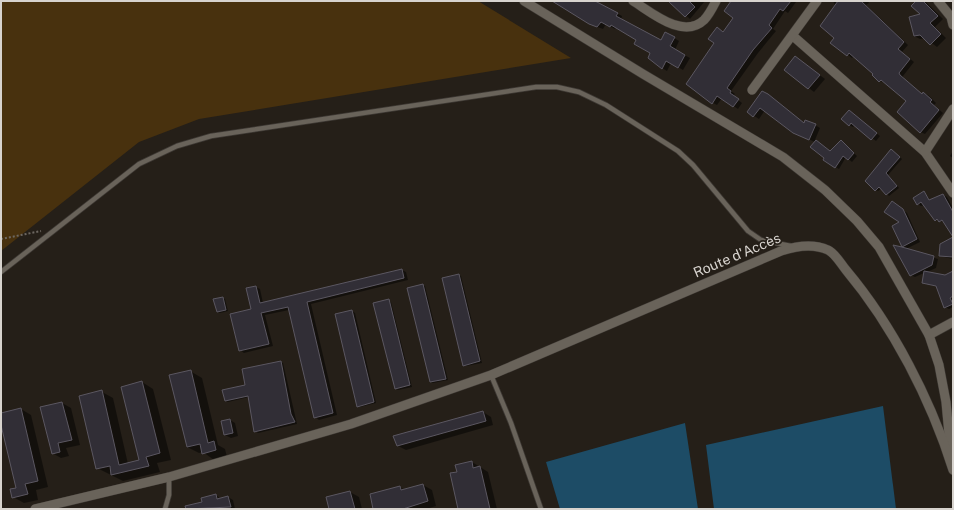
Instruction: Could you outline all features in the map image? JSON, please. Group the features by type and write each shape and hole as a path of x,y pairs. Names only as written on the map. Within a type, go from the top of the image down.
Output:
{"street":[{"path":"524,1 642,74 783,157 825,190 857,222 879,247 929,335 939,365 946,402 953,469"},
{"path":"633,1 670,24 686,27 704,20 716,1"},
{"path":"752,90 793,36 817,1"},
{"path":"938,1 951,17 953,25"},
{"path":"793,36 925,152 953,193"},
{"path":"925,152 953,109"},
{"name":"Route d'Accès","path":"34,509 169,477 351,424 491,375 781,250 794,246 812,246 829,250 864,291 918,379 953,469"},
{"path":"929,335 953,322"}],"lane":[{"path":"1,272 139,164 177,146 211,136 536,88 557,88 579,92 606,106 678,151 693,165 748,231 762,240 794,246"},
{"path":"491,375 511,423 541,509"},
{"path":"165,509 169,495 169,477"}],"path":[{"path":"1,239 58,227"}],"shaded area":[{"path":"1,1 478,1 571,58 199,119 139,142 1,251"}],"water":[{"path":"883,406 896,509 714,509 706,445"},
{"path":"685,423 698,509 560,509 546,462"}],"building":[{"path":"552,1 595,1 618,13 616,16 661,40 665,32 675,37 670,46 685,55 678,68 666,61 662,69 648,58 650,53 634,44 636,40 611,25 610,27 601,22 597,27 589,24"},
{"path":"668,1 689,1 695,7 685,17"},
{"path":"731,1 791,1 783,11 780,9 769,25 772,28 753,50 727,88 731,91 730,93 739,99 733,107 717,96 712,104 686,84 714,43 708,39 717,27 723,32 733,18 724,11"},
{"path":"838,1 861,1 904,42 898,49 910,59 899,73 900,75 922,94 923,92 932,100 930,102 939,110 920,133 897,112 906,101 881,80 879,82 872,75 873,74 849,53 847,56 830,43 834,38 820,26"},
{"path":"916,1 923,1 938,16 930,23 941,34 930,45 920,35 914,36 909,17 920,14 911,6"},
{"path":"795,56 820,75 808,89 784,70"},
{"path":"762,91 768,94 804,123 805,120 816,124 809,140 793,133 760,108 753,117 747,112"},
{"path":"849,110 877,133 871,140 851,123 849,126 841,119"},
{"path":"816,140 830,151 841,140 854,153 848,160 843,156 835,168 823,160 824,158 810,147"},
{"path":"891,149 900,157 886,173 897,186 886,195 879,187 875,191 865,181"},
{"path":"924,191 929,200 943,194 953,212 953,237 942,220 939,222 937,219 935,221 921,202 917,205 913,198"},
{"path":"892,201 903,209 917,239 902,247 892,226 899,222 884,212"},
{"path":"953,237 953,257 939,256 940,244"},
{"path":"893,245 934,256 932,265 910,276"},
{"path":"402,269 404,278 307,302 333,413 314,418 288,307 261,313 269,344 239,351 230,314 251,309 246,288 256,286 260,303"},
{"path":"924,271 945,275 953,271 953,296 950,298 953,304 944,308 936,286 922,283"},
{"path":"459,274 480,361 463,366 442,278"},
{"path":"423,284 446,379 430,382 407,288"},
{"path":"223,297 226,310 217,312 213,299"},
{"path":"389,299 410,385 395,389 373,303"},
{"path":"352,310 374,402 357,407 335,314"},
{"path":"281,361 291,414 295,422 254,432 248,396 225,401 222,390 245,385 242,369"},
{"path":"191,370 208,443 214,441 216,450 202,454 200,444 187,447 169,375"},
{"path":"142,381 160,453 146,457 149,466 111,475 110,466 96,469 79,396 102,390 119,465 139,460 121,387"},
{"path":"62,402 72,440 58,443 60,452 52,454 40,407"},
{"path":"21,408 38,481 25,484 28,494 12,498 10,489 16,488 1,425 1,413"},
{"path":"483,411 486,421 397,446 393,436"},
{"path":"230,419 233,433 224,435 221,421"},
{"path":"472,461 473,468 480,466 490,509 458,509 450,473 457,472 455,465"},
{"path":"423,484 428,501 403,509 373,509 370,494 400,486 401,490"},
{"path":"350,491 355,509 329,509 326,497"},
{"path":"216,494 217,499 228,496 231,507 186,509 185,506 202,502 201,498"}]}
